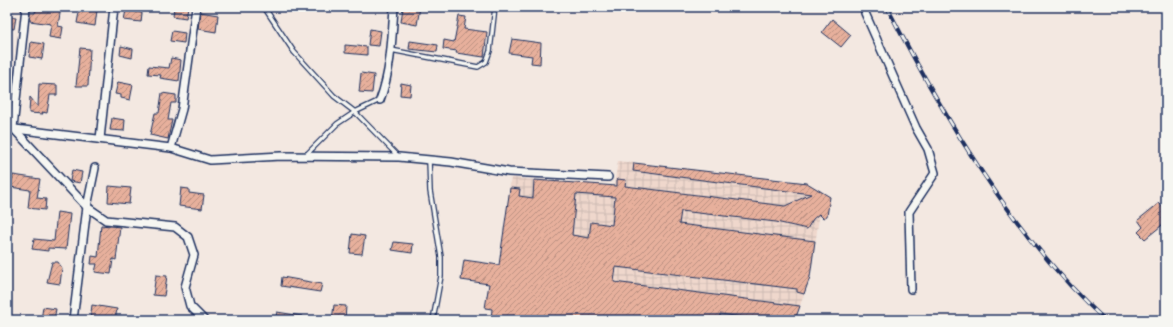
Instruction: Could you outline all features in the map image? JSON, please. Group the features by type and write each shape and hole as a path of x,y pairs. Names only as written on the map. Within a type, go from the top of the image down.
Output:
{"street":[{"path":"10,128 26,7"},
{"path":"100,138 114,7"},
{"path":"171,148 182,109 196,7"},
{"path":"380,100 384,90 391,50 394,7"},
{"path":"866,7 865,13 916,128 928,149 935,173 909,212 912,289"},
{"path":"10,128 171,148 210,160 305,156 399,157 509,172 608,177"},
{"path":"10,128 87,207 106,220 175,226 188,237 194,255 185,287 190,306 204,320"},
{"path":"73,320 87,207 95,168"}],"lane":[{"path":"264,7 294,52 334,96 355,112 399,157"},
{"path":"391,50 478,67 486,62 490,51 495,7"},
{"path":"305,156 337,124 355,112 380,100"},
{"path":"429,160 430,191 441,257 440,276 433,320"}],"shaded area":[{"path":"618,161 807,183 823,192 810,277 795,320 491,320 511,178 614,186"}],"building":[{"path":"36,7 61,7 58,26 63,27 61,39 49,37 51,24 30,21 30,13 35,13"},
{"path":"80,7 97,10 95,26 77,23"},
{"path":"174,7 188,7 186,18 173,16"},
{"path":"403,7 420,7 417,25 401,22"},
{"path":"126,10 142,13 141,22 124,20"},
{"path":"200,12 218,15 216,32 198,29"},
{"path":"7,16 16,17 14,29 7,28"},
{"path":"459,16 466,17 464,29 487,32 484,57 456,53 457,51 443,49 444,40 454,42"},
{"path":"832,19 851,35 841,47 822,32"},
{"path":"370,29 381,31 379,46 368,45"},
{"path":"172,31 185,33 184,43 170,41"},
{"path":"512,39 541,43 540,64 531,63 532,56 509,53"},
{"path":"410,41 438,45 437,52 409,49"},
{"path":"31,42 44,44 42,59 29,57"},
{"path":"345,45 367,47 367,55 345,53"},
{"path":"121,46 133,49 132,58 120,55"},
{"path":"80,48 90,49 88,86 76,86"},
{"path":"171,58 181,60 179,81 160,78 161,75 148,74 149,66 169,68"},
{"path":"361,73 374,75 372,93 359,92"},
{"path":"118,82 133,85 130,100 121,98 121,95 115,94"},
{"path":"401,83 411,85 410,96 400,95"},
{"path":"39,84 57,85 57,95 50,95 47,113 29,113 30,97 38,107"},
{"path":"162,93 176,95 176,103 171,103 168,120 172,120 168,139 150,135 155,113 159,113"},
{"path":"112,118 125,120 124,131 110,130"},
{"path":"634,163 807,183 830,197 827,216 823,218 819,214 813,219 807,229 776,222 681,211 679,224 815,241 810,277 804,294 797,292 797,289 616,267 614,282 800,306 795,320 765,320 720,314 720,320 491,320 492,309 485,308 489,284 461,280 464,260 499,265 510,188 520,189 519,196 533,198 534,180 617,186 617,179 626,180 625,186 785,206 811,194 633,171","holes":["576,194 615,197 612,225 591,222 589,238 572,235"]},
{"path":"72,170 82,172 80,183 70,181"},
{"path":"13,175 40,179 37,198 46,199 45,210 28,208 30,190 10,187"},
{"path":"109,186 131,188 129,204 108,202"},
{"path":"181,188 189,189 189,193 204,195 202,209 179,206"},
{"path":"1159,203 1166,211 1166,222 1145,239 1138,232 1143,227 1138,220"},
{"path":"57,212 70,214 66,249 48,248 48,251 32,249 34,239 54,241"},
{"path":"101,225 120,227 116,260 113,259 111,274 95,272 97,264 91,264 92,256 98,257"},
{"path":"352,234 365,236 362,254 350,253"},
{"path":"394,242 413,244 412,253 392,250"},
{"path":"52,262 58,262 62,268 60,284 47,282"},
{"path":"156,275 167,276 164,296 153,295"},
{"path":"282,277 322,284 320,292 281,286"},
{"path":"92,305 117,309 115,320 90,320"},
{"path":"334,305 346,306 345,320 332,320"},
{"path":"43,307 56,309 54,320 41,320"},
{"path":"277,312 302,316 301,320 275,320"}],"railway":[{"path":"887,7 932,90 983,173 1040,251 1072,287 1105,320"}]}
